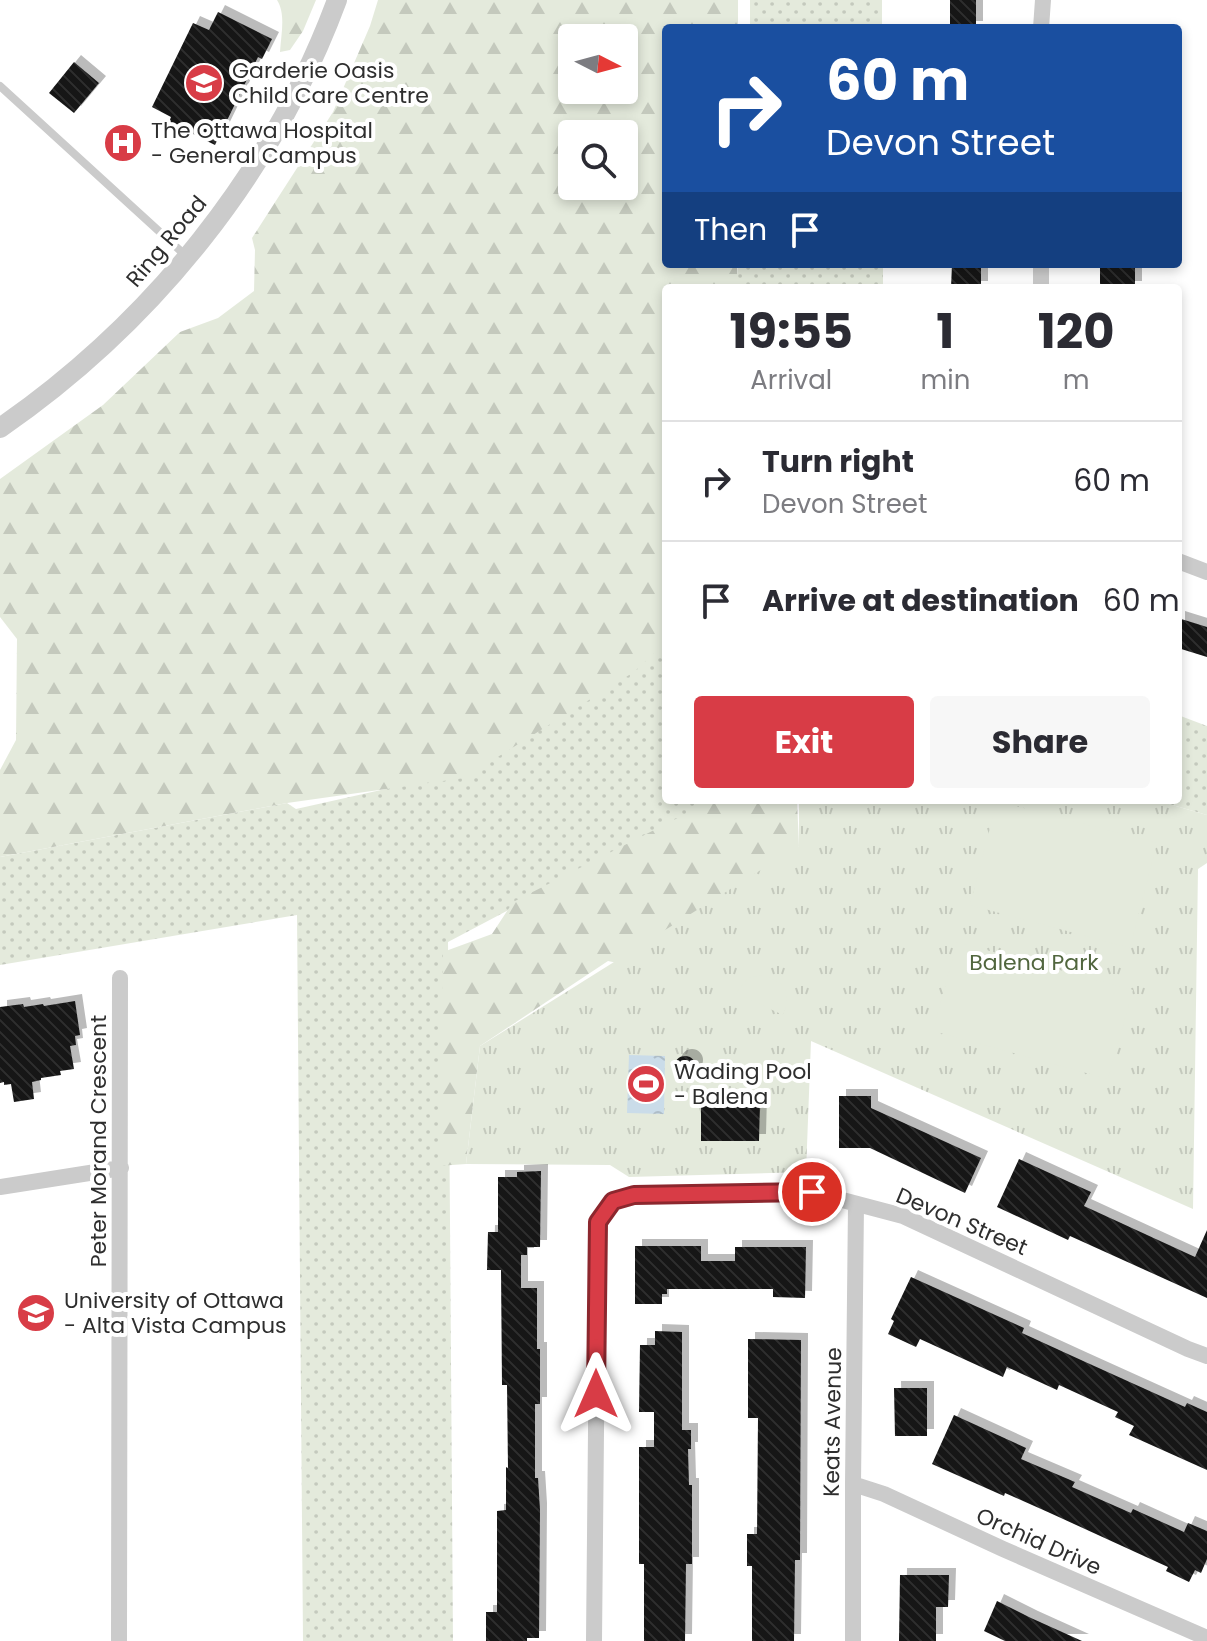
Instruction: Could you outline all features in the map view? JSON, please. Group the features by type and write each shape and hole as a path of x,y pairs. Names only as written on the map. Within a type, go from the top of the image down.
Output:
{"street":[{"name":"Ring Road","path":"0,428 57,386 105,344 150,300 220,216 301,86 337,0"},
{"path":"1041,24 1043,0"},
{"path":"1182,563 1207,572"},
{"name":"Peter Morand Crescent","path":"119,1641 120,978"},
{"path":"0,1187 121,1168"},
{"name":"Devon Street","path":"594,1641 598,1222 613,1201 634,1195 812,1192 903,1216 1207,1356"},
{"name":"Keats Avenue","path":"853,1641 856,1204"},
{"name":"Orchid Drive","path":"853,1484 884,1494 1207,1638"}],"lane":[{"path":"0,86 187,257"}],"green space":[{"path":"277,0 316,0 303,31 290,50 280,52 282,18"},
{"path":"378,0 738,0 738,24 662,24 662,268 737,268 737,284 662,284 662,646 634,672 464,778 287,803 0,857 0,770 16,740 17,639 0,617 0,479 103,405 180,332 218,318 254,291 255,250 252,238 333,112"},
{"path":"750,0 882,0 882,24 750,24"},
{"path":"738,268 883,268 883,284 736,284"},
{"path":"662,615 662,804 708,804 448,942 453,1641 303,1641 297,915 0,965 0,857 287,803 296,809 448,775"},
{"path":"1182,717 1207,726 1207,815 1169,804 1182,804"},
{"path":"705,804 797,804 799,846 725,986 608,961 480,1046 466,1164 438,1166 443,952 492,934 513,902"},
{"name":"Balena Park","path":"799,804 1169,804 1207,815 1207,863 1198,869 1193,1209 811,1041 806,1172 629,1177 610,1165 466,1164 480,1046 799,846"},
{"path":"996,804 1008,804 1157,843 1130,948 970,905"},
{"path":"957,942 1133,990 1108,1079 933,1031"},
{"path":"762,975 781,984 787,994 783,1015 736,993 748,978"}],"water":[{"name":"Wading Pool - Balena","path":"629,1055 665,1056 664,1114 627,1113"}],"building":[{"path":"950,0 976,0 976,24 950,24"},
{"name":"Garderie Oasis Child Care Centre","path":"218,12 272,39 262,59 258,57 215,145 169,122 171,117 152,107 193,23 209,30"},
{"path":"74,62 99,83 74,113 49,93"},
{"path":"952,268 981,268 981,284 951,284"},
{"path":"1100,268 1135,268 1135,284 1100,284"},
{"path":"1182,619 1207,627 1207,657 1182,649"},
{"path":"75,1001 80,1035 75,1036 76,1045 70,1046 74,1069 32,1082 34,1099 14,1102 11,1084 0,1083 0,1007 23,1004 24,1007 44,1006"},
{"path":"685,1056 696,1067 685,1078 674,1067"},
{"path":"839,1096 871,1096 871,1108 981,1158 965,1193 870,1148 839,1148"},
{"path":"701,1101 760,1102 759,1141 701,1141"},
{"path":"1019,1159 1091,1192 1084,1206 1195,1257 1207,1230 1207,1298 1070,1236 1068,1240 997,1207"},
{"path":"541,1171 540,1247 527,1247 527,1255 521,1255 521,1288 537,1288 537,1349 540,1349 540,1404 535,1404 535,1478 538,1478 540,1510 539,1638 486,1641 486,1612 497,1612 497,1511 506,1510 508,1468 507,1385 502,1385 501,1270 487,1270 488,1232 498,1232 498,1177 517,1177 517,1172"},
{"path":"635,1246 701,1246 701,1261 735,1261 735,1247 806,1247 805,1298 773,1297 773,1289 667,1289 667,1294 662,1294 662,1304 635,1304"},
{"path":"911,1277 1024,1328 1022,1333 1081,1360 1185,1407 1187,1403 1207,1412 1207,1470 1129,1435 1134,1426 1115,1417 1118,1412 1059,1385 1057,1390 1007,1367 1003,1377 920,1339 916,1347 888,1334 894,1321 891,1319"},
{"path":"655,1331 682,1332 682,1430 691,1430 691,1449 688,1449 689,1485 692,1485 692,1564 686,1564 685,1641 644,1641 644,1564 639,1564 639,1447 654,1447 654,1412 639,1412 640,1345 655,1345"},
{"path":"748,1339 801,1340 800,1560 795,1560 794,1641 752,1641 752,1566 747,1566 747,1534 757,1534 758,1418 748,1418"},
{"path":"894,1388 927,1388 927,1436 895,1436"},
{"path":"954,1415 1026,1448 1021,1459 1075,1482 1072,1487 1184,1532 1188,1523 1207,1531 1207,1559 1201,1573 1195,1570 1189,1582 1166,1571 1168,1567 1005,1493 1004,1496 932,1464"},
{"path":"900,1575 949,1575 948,1607 936,1607 936,1641 899,1641"},
{"path":"997,1601 1082,1641 1005,1641 984,1631"}],"place":[{"name":"Garderie Oasis Child Care Centre","path":"204,83"},
{"name":"The Ottawa Hospital - General Campus","path":"123,143"},
{"name":"Wading Pool - Balena","path":"646,1084"},
{"name":"University of Ottawa - Alta Vista Campus","path":"36,1313"}],"route":[{"path":"596,1394 598,1222 613,1201 634,1195 812,1192"}]}
